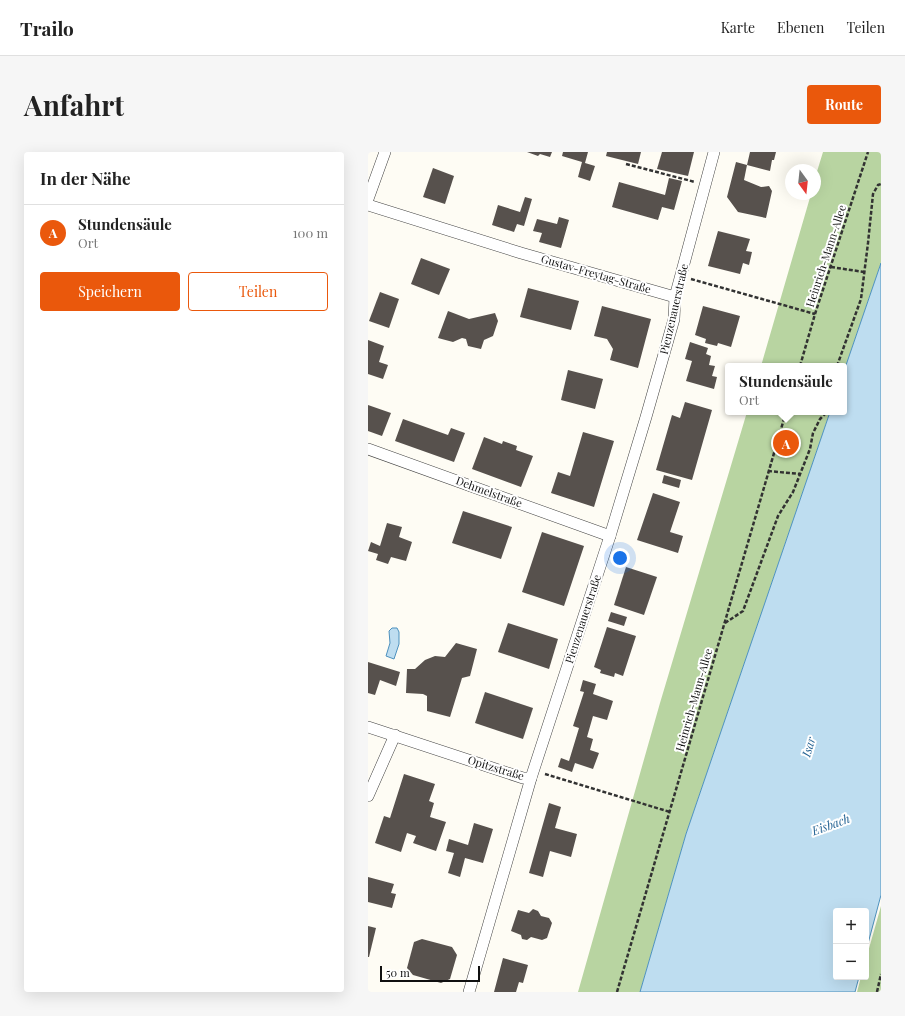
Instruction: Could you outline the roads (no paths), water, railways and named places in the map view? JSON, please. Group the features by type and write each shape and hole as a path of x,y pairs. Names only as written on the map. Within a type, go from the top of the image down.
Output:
{"street":[{"path":"368,199 385,152"},
{"name":"Pienzenauerstraße","path":"469,992 531,778 610,536 646,417 674,319 675,297 714,152"},
{"name":"Gustav-Freytag-Straße","path":"368,205 521,253 675,297"},
{"name":"Dehmelstraße","path":"368,449 610,536"},
{"name":"Opitzstraße","path":"368,727 523,778 531,778"},
{"path":"368,796 395,735"}],"water":[{"path":"881,263 881,895 869,940 869,908 833,908 833,980 858,980 855,992 640,992 686,834 829,415 847,415 847,363"},
{"path":"392,628 397,628 399,632 399,644 394,659 386,656 390,643 389,631"}],"place":[{"name":"Stundensäule","path":"786,443"}],"water label":[{"name":"Isar","path":"809,747"},
{"name":"Eisbach","path":"831,825"}]}
